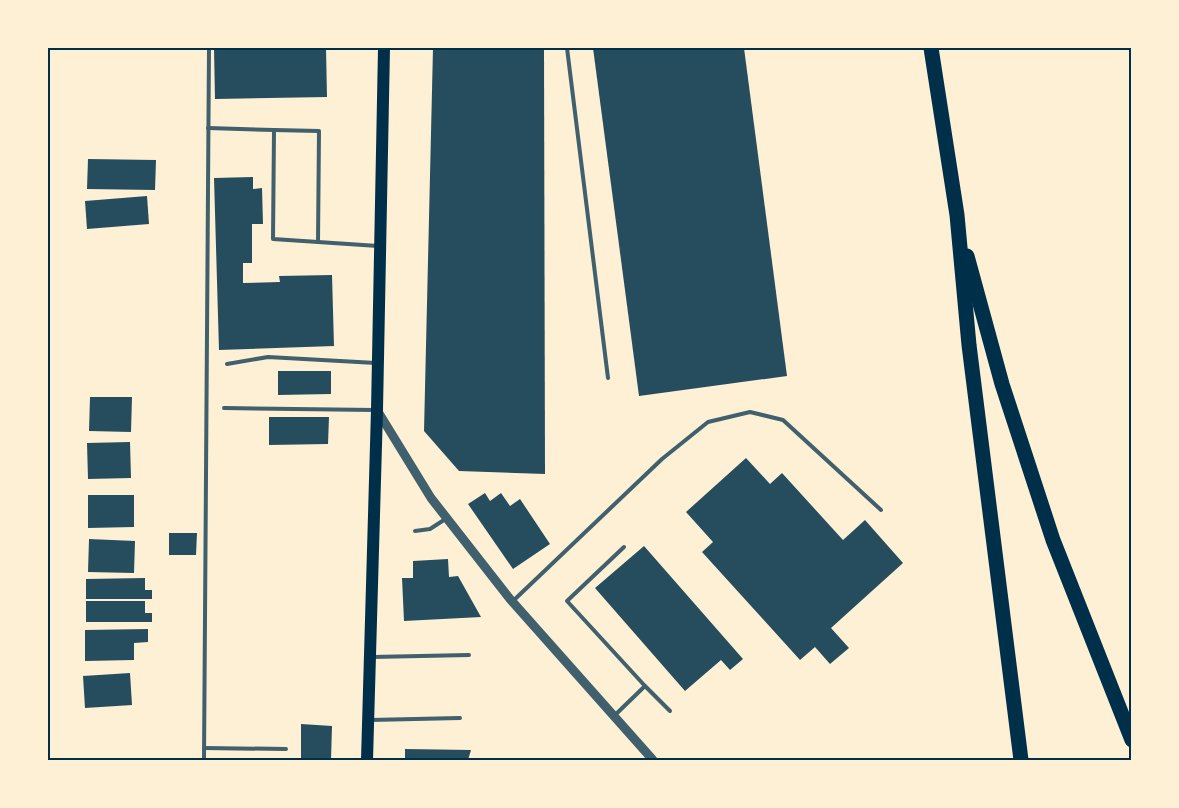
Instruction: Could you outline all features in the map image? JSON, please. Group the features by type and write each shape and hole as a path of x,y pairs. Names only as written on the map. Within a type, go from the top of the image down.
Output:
{"highway":[{"path":"931,48 957,216 968,345 1021,760"},
{"path":"957,216 1002,384 1053,540 1132,740"}],"main road":[{"path":"367,760 377,410 384,48"}],"street":[{"path":"377,410 431,498 513,602 653,760"}],"lane":[{"path":"204,760 209,48"},
{"path":"567,48 608,378"},
{"path":"208,128 319,132 318,242"},
{"path":"274,130 273,239 380,246"},
{"path":"227,364 268,357 378,363"},
{"path":"224,408 377,410"},
{"path":"513,602 662,459 708,422 750,412 783,420 881,510"},
{"path":"416,532 430,529 447,518"},
{"path":"624,548 567,601 670,711"},
{"path":"370,657 469,655"},
{"path":"614,716 645,686"},
{"path":"368,720 460,718"},
{"path":"204,748 286,749"}],"building":[{"path":"214,48 326,48 327,97 215,99"},
{"path":"433,48 544,48 545,474 459,471 424,431"},
{"path":"593,48 744,48 787,376 639,396"},
{"path":"88,159 156,160 155,190 87,189"},
{"path":"253,177 253,189 262,188 263,224 252,224 252,263 243,263 243,283 280,282 279,276 332,275 334,346 219,350 214,178"},
{"path":"147,196 149,224 87,229 85,201"},
{"path":"278,371 331,371 331,394 278,395"},
{"path":"90,397 132,397 131,432 89,431"},
{"path":"269,417 329,417 328,444 269,445"},
{"path":"130,442 131,478 88,479 87,443"},
{"path":"746,458 770,484 782,473 843,540 865,520 903,563 831,628 849,648 830,664 815,647 800,660 702,552 713,542 686,512"},
{"path":"485,493 490,501 501,493 510,506 520,499 550,544 513,569 468,504"},
{"path":"88,495 134,495 134,527 88,528"},
{"path":"169,533 197,533 196,555 169,555"},
{"path":"89,539 135,541 134,573 88,572"},
{"path":"644,546 743,659 730,670 721,660 685,691 595,588"},
{"path":"448,559 449,577 458,576 481,617 404,621 402,578 413,578 413,561"},
{"path":"145,578 145,590 152,590 152,599 86,599 86,579"},
{"path":"86,601 145,601 145,613 152,613 152,622 86,622"},
{"path":"148,629 148,642 134,643 134,660 85,661 85,630"},
{"path":"130,673 132,705 85,708 83,676"},
{"path":"301,724 332,726 331,760 301,760"},
{"path":"405,749 471,750 468,760 405,760"}]}
